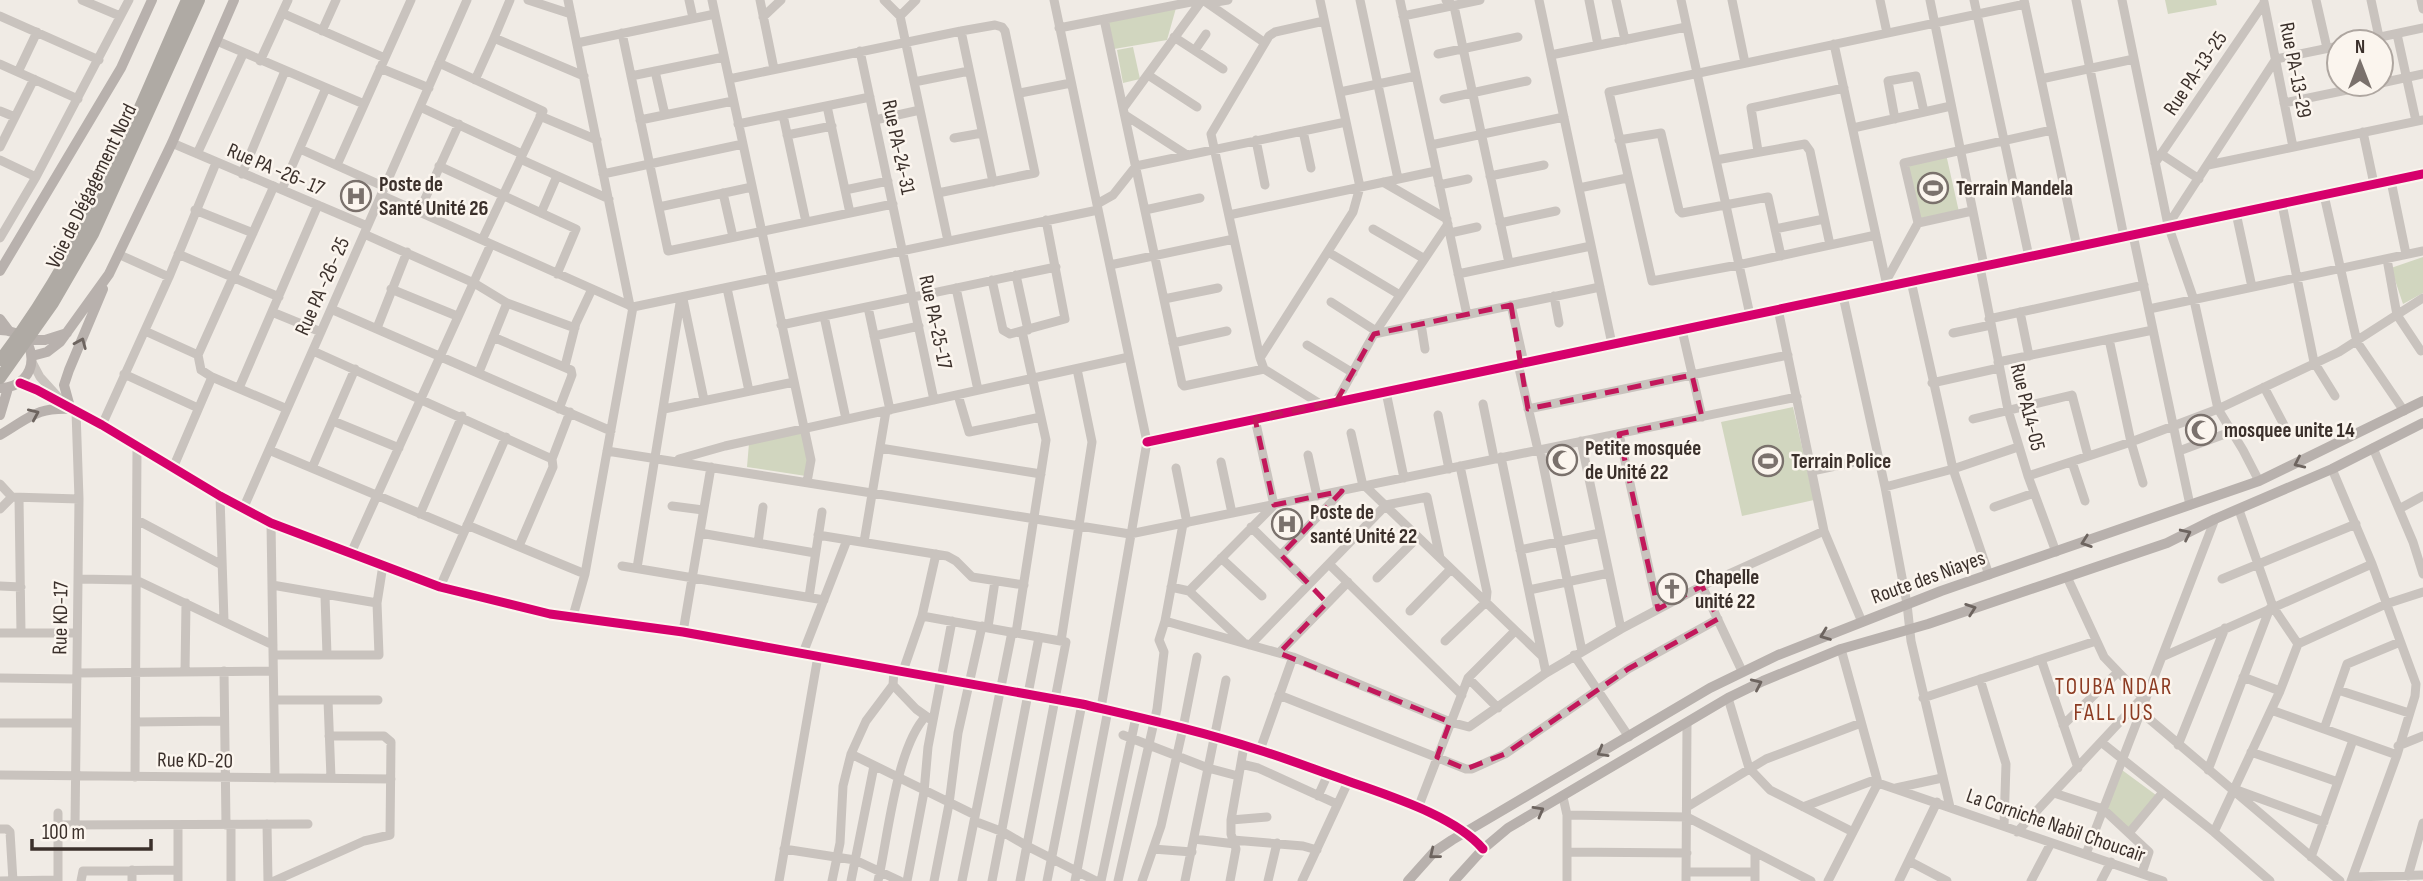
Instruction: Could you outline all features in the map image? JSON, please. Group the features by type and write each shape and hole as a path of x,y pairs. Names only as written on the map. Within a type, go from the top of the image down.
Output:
{"highway":[{"name":"Voie de Dégagement Nord","path":"0,360 45,298 84,229 187,0"},
{"name":"Voie de Dégagement Nord","path":"3,385 93,234 199,0"}],"main road":[{"path":"2,266 30,224 121,68 152,0"},
{"path":"32,359 52,349 67,333 120,255 173,143 234,0"},
{"path":"0,435 34,412 71,408 64,385 109,274"},
{"path":"0,320 4,330 25,340 45,340 67,333"},
{"path":"0,415 3,385 20,383 28,374 32,359 25,340"},
{"name":"Route des Niayes","path":"1408,881 1434,852 1742,671 1907,604 2259,481 2423,401"},
{"name":"Route des Niayes","path":"1454,881 1483,849 1508,828 1728,698 1842,649 2167,543 2215,519 2332,469 2423,423"}],"street":[{"path":"82,0 120,16"},
{"path":"0,238 36,177 130,0"},
{"path":"260,61 288,0"},
{"path":"322,31 336,0"},
{"path":"337,165 410,0"},
{"name":"Rue PA -26- 25","path":"243,509 467,0"},
{"path":"475,80 510,0"},
{"path":"528,0 571,14"},
{"path":"568,0 632,306 585,574 573,616"},
{"path":"689,0 693,18"},
{"path":"712,0 811,460 807,482"},
{"path":"760,0 774,69"},
{"path":"763,17 781,0"},
{"path":"884,0 900,16 948,241"},
{"path":"900,16 916,0"},
{"path":"1054,0 1147,442 1130,534 1105,709 1075,876"},
{"path":"1059,28 1204,1 1228,0"},
{"path":"1260,358 1353,212 1360,187 1320,0"},
{"path":"1360,0 1398,179"},
{"path":"1400,0 1467,315"},
{"path":"1403,16 1450,3 1480,0"},
{"path":"1539,0 1612,344"},
{"path":"1589,0 1598,45"},
{"path":"1616,0 1625,40"},
{"path":"1681,0 1749,315"},
{"path":"1732,0 1745,63"},
{"path":"1880,0 1887,33"},
{"name":"Rue PA14-05","path":"1930,0 2008,410 2018,447 2056,552"},
{"path":"1974,0 2029,257"},
{"path":"2076,0 2129,236 2144,285 2190,505"},
{"path":"2122,0 2168,226 2194,300 2218,409 2233,431 2259,481"},
{"path":"2316,0 2325,39"},
{"path":"2371,0 2377,28"},
{"path":"2421,0 2423,9"},
{"path":"1125,111 1174,37 1204,1"},
{"path":"1204,1 1265,43"},
{"name":"Rue PA-13-29","path":"2264,1 2293,147"},
{"name":"Rue PA-13-25","path":"2155,163 2264,1"},
{"path":"1876,235 1652,281 1609,92 1978,15 2025,2 2077,247"},
{"path":"1450,3 1473,93 1509,263"},
{"path":"282,13 385,58"},
{"path":"577,43 715,14"},
{"path":"0,16 99,60"},
{"path":"1104,19 1182,385 1264,369"},
{"path":"1321,405 1264,369 1211,130 1272,33 1324,21"},
{"path":"729,79 961,31 995,25 1002,27 1020,93 1035,173 938,193"},
{"path":"1551,55 1686,27"},
{"path":"2208,165 2420,120 2397,34 2423,28"},
{"path":"961,31 993,182"},
{"path":"18,72 37,32"},
{"path":"622,33 668,251 893,204"},
{"path":"1195,50 1206,34"},
{"path":"1174,37 1223,69"},
{"path":"1438,54 1518,37"},
{"path":"494,38 584,76"},
{"path":"217,41 364,104"},
{"path":"1834,44 1887,284"},
{"path":"2168,226 2276,59 2325,48"},
{"name":"Rue PA-24-31","path":"860,51 903,250"},
{"path":"197,155 243,54"},
{"path":"631,76 724,57"},
{"path":"2041,79 2134,60"},
{"path":"351,553 474,283 503,195 542,111 439,63"},
{"path":"0,64 78,99"},
{"path":"380,68 429,88"},
{"path":"242,174 285,71"},
{"path":"655,71 665,115"},
{"path":"914,82 969,71"},
{"path":"2395,81 2423,74"},
{"path":"1148,75 1197,107"},
{"path":"1340,92 1416,76"},
{"path":"1895,119 1888,81 1916,76 1924,112"},
{"path":"0,147 34,79"},
{"path":"1444,99 1527,81"},
{"path":"1020,93 1071,83"},
{"path":"287,410 212,377 201,370 198,355 253,233 299,149 326,88"},
{"path":"1758,151 1751,108 1844,88"},
{"path":"2284,103 2325,95"},
{"path":"738,124 870,97"},
{"path":"640,120 733,101"},
{"path":"827,106 850,213"},
{"path":"1853,128 1951,106"},
{"path":"420,107 609,199"},
{"path":"875,120 920,110"},
{"path":"0,111 15,117"},
{"path":"1125,111 1186,155"},
{"path":"783,115 806,222"},
{"path":"540,116 597,140"},
{"path":"1431,145 1564,117"},
{"path":"299,149 337,165 419,212 632,306 948,241 1097,207 1113,195 1136,166 1346,122"},
{"path":"419,212 458,124"},
{"path":"787,135 831,126"},
{"path":"1887,284 1918,223 1904,163 2052,130"},
{"path":"1303,131 1311,168"},
{"path":"2363,132 2374,184"},
{"path":"954,138 982,133"},
{"path":"1619,140 1661,133 1680,212 1767,197 1781,256"},
{"path":"1256,141 1265,185"},
{"name":"Rue PA -26- 17","path":"173,143 318,205 407,252 474,283 507,303 575,328"},
{"path":"1716,160 1801,143 1808,147 1830,245"},
{"path":"603,174 743,144"},
{"path":"2161,153 2199,179"},
{"path":"0,160 36,177"},
{"path":"102,425 169,277 216,163"},
{"path":"1490,176 1544,165"},
{"path":"439,166 576,229 557,274"},
{"path":"1229,215 1436,171"},
{"path":"1147,442 1843,296 1887,284 1982,267 2423,174"},
{"path":"541,213 557,176"},
{"path":"1579,188 1627,178"},
{"path":"1439,185 1468,179"},
{"path":"845,190 888,181"},
{"path":"2391,181 2406,254"},
{"path":"1383,182 1448,226 1478,228"},
{"path":"659,207 752,187"},
{"path":"723,193 733,237"},
{"path":"2324,195 2357,342 2404,411"},
{"path":"1145,210 1200,198"},
{"path":"2282,204 2314,362 2335,396"},
{"path":"239,388 318,205"},
{"path":"195,211 253,233"},
{"path":"1500,223 1556,211"},
{"path":"1918,223 1972,211"},
{"path":"2236,213 2252,287"},
{"path":"1775,229 1824,219"},
{"path":"992,281 1003,330 1010,334 1063,321 1066,315 1046,220"},
{"path":"1336,402 1375,332 1423,258 1448,226"},
{"path":"1373,229 1423,258"},
{"path":"1110,265 1234,239"},
{"path":"1458,274 1591,246"},
{"name":"Rue PA-25-17","path":"903,250 934,400"},
{"path":"2149,309 2423,251"},
{"path":"377,328 407,252"},
{"path":"1328,252 1400,295"},
{"path":"178,254 278,297"},
{"path":"120,255 169,277"},
{"path":"2387,259 2397,315 2421,351"},
{"path":"781,325 1056,267"},
{"path":"962,881 1024,586 1046,440 1032,379 1016,275"},
{"path":"1911,281 1953,469 1989,575"},
{"path":"1953,333 2020,312 2144,285"},
{"path":"1331,302 1375,332 1600,287"},
{"path":"727,288 749,391"},
{"path":"957,288 978,390"},
{"path":"1164,299 1218,288"},
{"path":"391,289 457,316"},
{"path":"565,366 575,328 592,289"},
{"path":"1553,296 1559,323"},
{"name":"La Corniche Nabil Choucair","path":"1843,296 1885,486 1923,698 1950,807 2163,881"},
{"path":"682,297 704,400"},
{"path":"637,568 682,297"},
{"path":"2028,476 2174,427 2218,409 2357,342 2423,298"},
{"path":"478,372 507,303"},
{"path":"1511,305 1528,410 1568,582 1578,653 1597,690 1629,737"},
{"path":"864,542 888,410 868,307"},
{"path":"331,309 611,431"},
{"path":"1778,309 1824,531 1862,622"},
{"path":"2020,312 2029,356"},
{"path":"272,313 321,332"},
{"path":"824,316 846,419"},
{"path":"1421,324 1425,349"},
{"path":"874,336 919,326"},
{"path":"1682,330 1702,417"},
{"path":"1933,383 2029,356 2153,330"},
{"path":"145,331 198,355"},
{"path":"1173,343 1227,331"},
{"path":"493,337 571,370 572,375 559,408"},
{"path":"2109,339 2131,442 2143,483"},
{"path":"1307,345 1353,373"},
{"path":"313,351 462,416 552,459"},
{"path":"1528,410 1788,355"},
{"path":"674,461 725,446 1129,358"},
{"path":"32,359 40,377 71,408"},
{"path":"312,468 355,369"},
{"path":"1061,641 1093,442 1077,369"},
{"path":"124,374 198,408"},
{"path":"173,468 212,377"},
{"path":"664,409 794,382"},
{"path":"20,383 102,425 137,448 271,523 440,587 550,614 683,632 942,678 1000,691 1082,704 1183,728 1260,750 1418,808 1466,833 1483,849"},
{"path":"2264,387 2284,425"},
{"path":"1385,392 1404,478"},
{"path":"958,395 968,432 1041,417"},
{"path":"1973,419 2072,395 2088,456"},
{"path":"607,451 1130,534 1797,397"},
{"path":"1483,404 1520,550 1546,673"},
{"name":"Rue KD-17","path":"71,408 79,499 75,825"},
{"path":"519,546 553,467 552,459 569,412"},
{"path":"1437,415 1449,469"},
{"path":"420,514 462,416"},
{"path":"1255,419 1274,505"},
{"path":"333,421 399,448"},
{"path":"2179,451 2233,431"},
{"path":"1351,433 1364,486 1542,656"},
{"path":"1619,434 1658,609"},
{"path":"440,587 506,437"},
{"path":"1581,441 1621,629"},
{"path":"1885,486 1953,469 2018,447"},
{"path":"135,776 137,448"},
{"path":"880,448 1041,474"},
{"path":"2374,448 2413,542 2423,574"},
{"path":"269,450 420,514 519,546 585,574"},
{"path":"1308,455 1317,496"},
{"path":"1812,471 1878,457"},
{"path":"1221,462 1232,513"},
{"path":"2072,462 2085,501"},
{"path":"1445,641 1486,602 1487,592 1460,466"},
{"path":"683,632 711,467"},
{"path":"1118,881 1154,721 1164,652 1159,640 1185,523 1175,468"},
{"path":"2332,469 2372,564 2419,695 2409,713 2352,879 2423,875"},
{"path":"0,484 15,497 79,499"},
{"path":"1281,555 1342,491"},
{"path":"1994,507 2034,493"},
{"path":"220,496 224,621"},
{"path":"2399,509 2423,496"},
{"path":"0,509 15,497"},
{"path":"15,497 21,633"},
{"path":"1247,644 1386,505 1427,497 1440,558"},
{"path":"1189,591 1274,505"},
{"path":"672,506 704,510"},
{"path":"758,543 763,508"},
{"path":"2239,510 2272,608 2298,644"},
{"path":"808,597 822,512"},
{"path":"2085,854 2215,519"},
{"path":"136,520 222,565"},
{"path":"271,523 275,778"},
{"path":"2222,579 2356,524"},
{"path":"1251,527 1309,584"},
{"path":"1165,621 1293,657 1450,722 1469,727 1546,673 1621,629 1702,586 1824,531"},
{"path":"700,533 816,553"},
{"path":"1520,550 1601,533"},
{"path":"818,535 936,554 956,561 972,578 1024,586"},
{"path":"1377,578 1418,537"},
{"path":"2413,542 2423,539"},
{"path":"803,653 847,540"},
{"path":"832,881 838,858 843,786 850,754 866,721 899,671 922,616 936,554"},
{"path":"1221,558 1262,596"},
{"path":"1329,564 1462,695"},
{"path":"2162,657 2372,564"},
{"path":"273,655 379,655 377,603 383,565"},
{"path":"622,566 824,600"},
{"path":"1410,611 1451,569"},
{"path":"1529,590 1609,573"},
{"path":"2067,576 2104,657 2144,699"},
{"path":"78,579 136,580 273,645"},
{"path":"934,881 949,804 958,733 995,581"},
{"path":"1279,653 1348,582"},
{"path":"272,585 377,603"},
{"path":"0,586 21,587"},
{"path":"1702,586 1742,671"},
{"path":"1171,587 1189,591 1247,644"},
{"path":"2214,832 2280,691 2298,644 2386,604 2423,592"},
{"path":"325,596 327,655"},
{"path":"185,672 186,603"},
{"path":"2208,770 2272,608"},
{"path":"922,616 1066,642 1020,881"},
{"path":"1279,695 1466,769 1479,767 1505,754 1628,669 1718,619"},
{"path":"906,881 924,792 930,719 942,678 953,621"},
{"path":"2178,745 2225,628"},
{"path":"1418,808 1468,678 1515,631"},
{"path":"0,633 77,633"},
{"path":"992,881 1040,637"},
{"path":"1923,698 2096,641"},
{"path":"2324,729 2347,664 2400,642"},
{"path":"1828,881 1877,781 1842,649"},
{"path":"779,881 818,656"},
{"path":"1142,881 1177,755 1196,657"},
{"path":"1260,750 1293,657"},
{"path":"2041,659 2078,768"},
{"path":"224,671 225,778 231,881"},
{"path":"0,678 136,672 273,671"},
{"path":"2063,725 2117,673"},
{"path":"2243,677 2280,691"},
{"path":"1468,678 1499,708"},
{"path":"1980,679 2006,764 2004,826"},
{"path":"1185,881 1226,680"},
{"path":"892,685 930,719"},
{"path":"2338,690 2409,713"},
{"path":"1728,698 1749,768 1770,790 1853,832"},
{"path":"328,699 331,779"},
{"path":"2017,832 2144,699"},
{"path":"274,700 378,700"},
{"path":"1047,881 1082,704"},
{"path":"2271,710 2353,740 2398,751 2423,736"},
{"path":"2141,712 2340,881"},
{"path":"850,754 1003,832 1052,859 1075,876 1099,881 1127,737 1136,717"},
{"path":"879,876 899,778 911,740 919,724 930,719"},
{"path":"136,722 224,721"},
{"path":"0,723 76,723"},
{"path":"1687,723 1686,877 1755,877 1755,852"},
{"path":"1687,812 1766,759 1861,723"},
{"path":"274,881 364,841 390,835 389,738 330,736"},
{"path":"1127,737 1208,768 1238,776"},
{"path":"2311,857 2353,740"},
{"path":"2101,742 2214,832 2270,881"},
{"path":"1230,881 1236,856 1231,820 1244,746"},
{"path":"2251,752 2338,782"},
{"path":"1241,764 1258,768 1337,804"},
{"path":"851,881 874,766"},
{"path":"1318,796 1328,774"},
{"name":"Rue KD-20","path":"0,775 391,779"},
{"path":"1895,788 1942,778"},
{"path":"1803,807 1877,781 1950,807"},
{"path":"1302,881 1348,782"},
{"path":"2234,790 2324,822"},
{"path":"2129,833 2163,792"},
{"path":"2054,793 2103,809 2149,852 2142,873"},
{"path":"1563,797 1567,815 1567,881"},
{"path":"1899,881 1937,802"},
{"path":"1567,815 1687,812 1811,881"},
{"path":"0,881 58,881 58,813"},
{"path":"1231,820 1267,817"},
{"path":"2408,876 2423,823"},
{"path":"267,824 268,881"},
{"path":"58,825 308,824"},
{"path":"80,881 83,871 132,870 178,876 178,825"},
{"path":"0,829 10,832 13,881"},
{"path":"1194,839 1277,843 1317,850"},
{"path":"1268,881 1277,843"},
{"path":"2031,881 2052,843"},
{"path":"784,849 855,860 879,876 900,881"},
{"path":"1153,849 1192,852"},
{"path":"1567,852 1687,853"},
{"path":"1909,861 1947,881"},
{"path":"2101,881 2111,862"},
{"path":"132,870 132,881"}],"highlighted area":[{"path":"1511,305 1528,409 1692,375 1702,417 1619,434 1658,609 1702,586 1718,619 1628,669 1505,754 1466,769 1437,757 1450,722 1279,653 1327,603 1281,555 1342,491 1274,505 1255,419 1336,402 1374,334"}],"green space":[{"path":"2165,0 2216,0 2217,5 2168,14"},
{"path":"1176,8 1167,40 1114,49 1108,20"},
{"path":"1133,47 1140,79 1123,83 1117,50"},
{"name":"Terrain Mandela","path":"1946,154 1959,212 1920,221 1907,163"},
{"path":"2423,257 2423,293 2403,304 2391,268"},
{"name":"Terrain Police","path":"1793,407 1814,500 1742,516 1721,422"},
{"path":"804,432 808,460 806,476 747,467 749,443"},
{"path":"2122,770 2156,795 2128,829 2106,810"}],"cycle path":[{"path":"1147,442 2423,174"},
{"path":"20,383 102,425 220,496 271,523 440,587 550,614 683,632 1082,704 1171,725 1270,753 1399,799 1455,826 1483,849"}],"place":[{"name":"Terrain Mandela","path":"1933,188"},
{"name":"Poste de Santé Unité 26","path":"356,196"},
{"name":"mosquee unite 14","path":"2201,430"},
{"name":"Petite mosquée de Unité 22","path":"1562,460"},
{"name":"Terrain Police","path":"1768,461"},
{"name":"Poste de santé Unité 22","path":"1287,524"},
{"name":"Chapelle unité 22","path":"1672,589"}],"district":[{"name":"TOUBA NDAR FALL JUS","path":"2114,699"}]}
